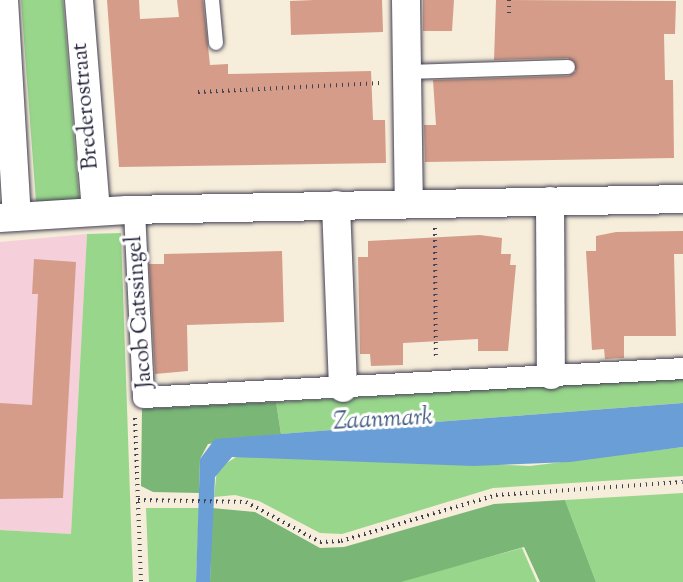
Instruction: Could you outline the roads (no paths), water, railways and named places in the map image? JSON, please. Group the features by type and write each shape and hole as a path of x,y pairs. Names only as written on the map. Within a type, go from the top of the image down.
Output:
{"street":[{"path":"4,0 9,218"},
{"name":"Brederostraat","path":"79,0 96,211"},
{"path":"406,0 406,77 422,204"},
{"name":"Jacob Catssingel","path":"9,218 96,211 683,199"},
{"path":"550,201 551,375"},
{"path":"336,206 343,388"},
{"name":"Jacob Catssingel","path":"134,211 143,398 683,368"}],"lane":[{"path":"212,0 216,43"},
{"path":"406,77 568,67"}],"water":[{"path":"683,403 683,447 570,462 473,466 232,457 215,477 210,582 196,582 200,459 215,439"}],"water label":[{"name":"Zaanmark","path":"383,421"}]}
